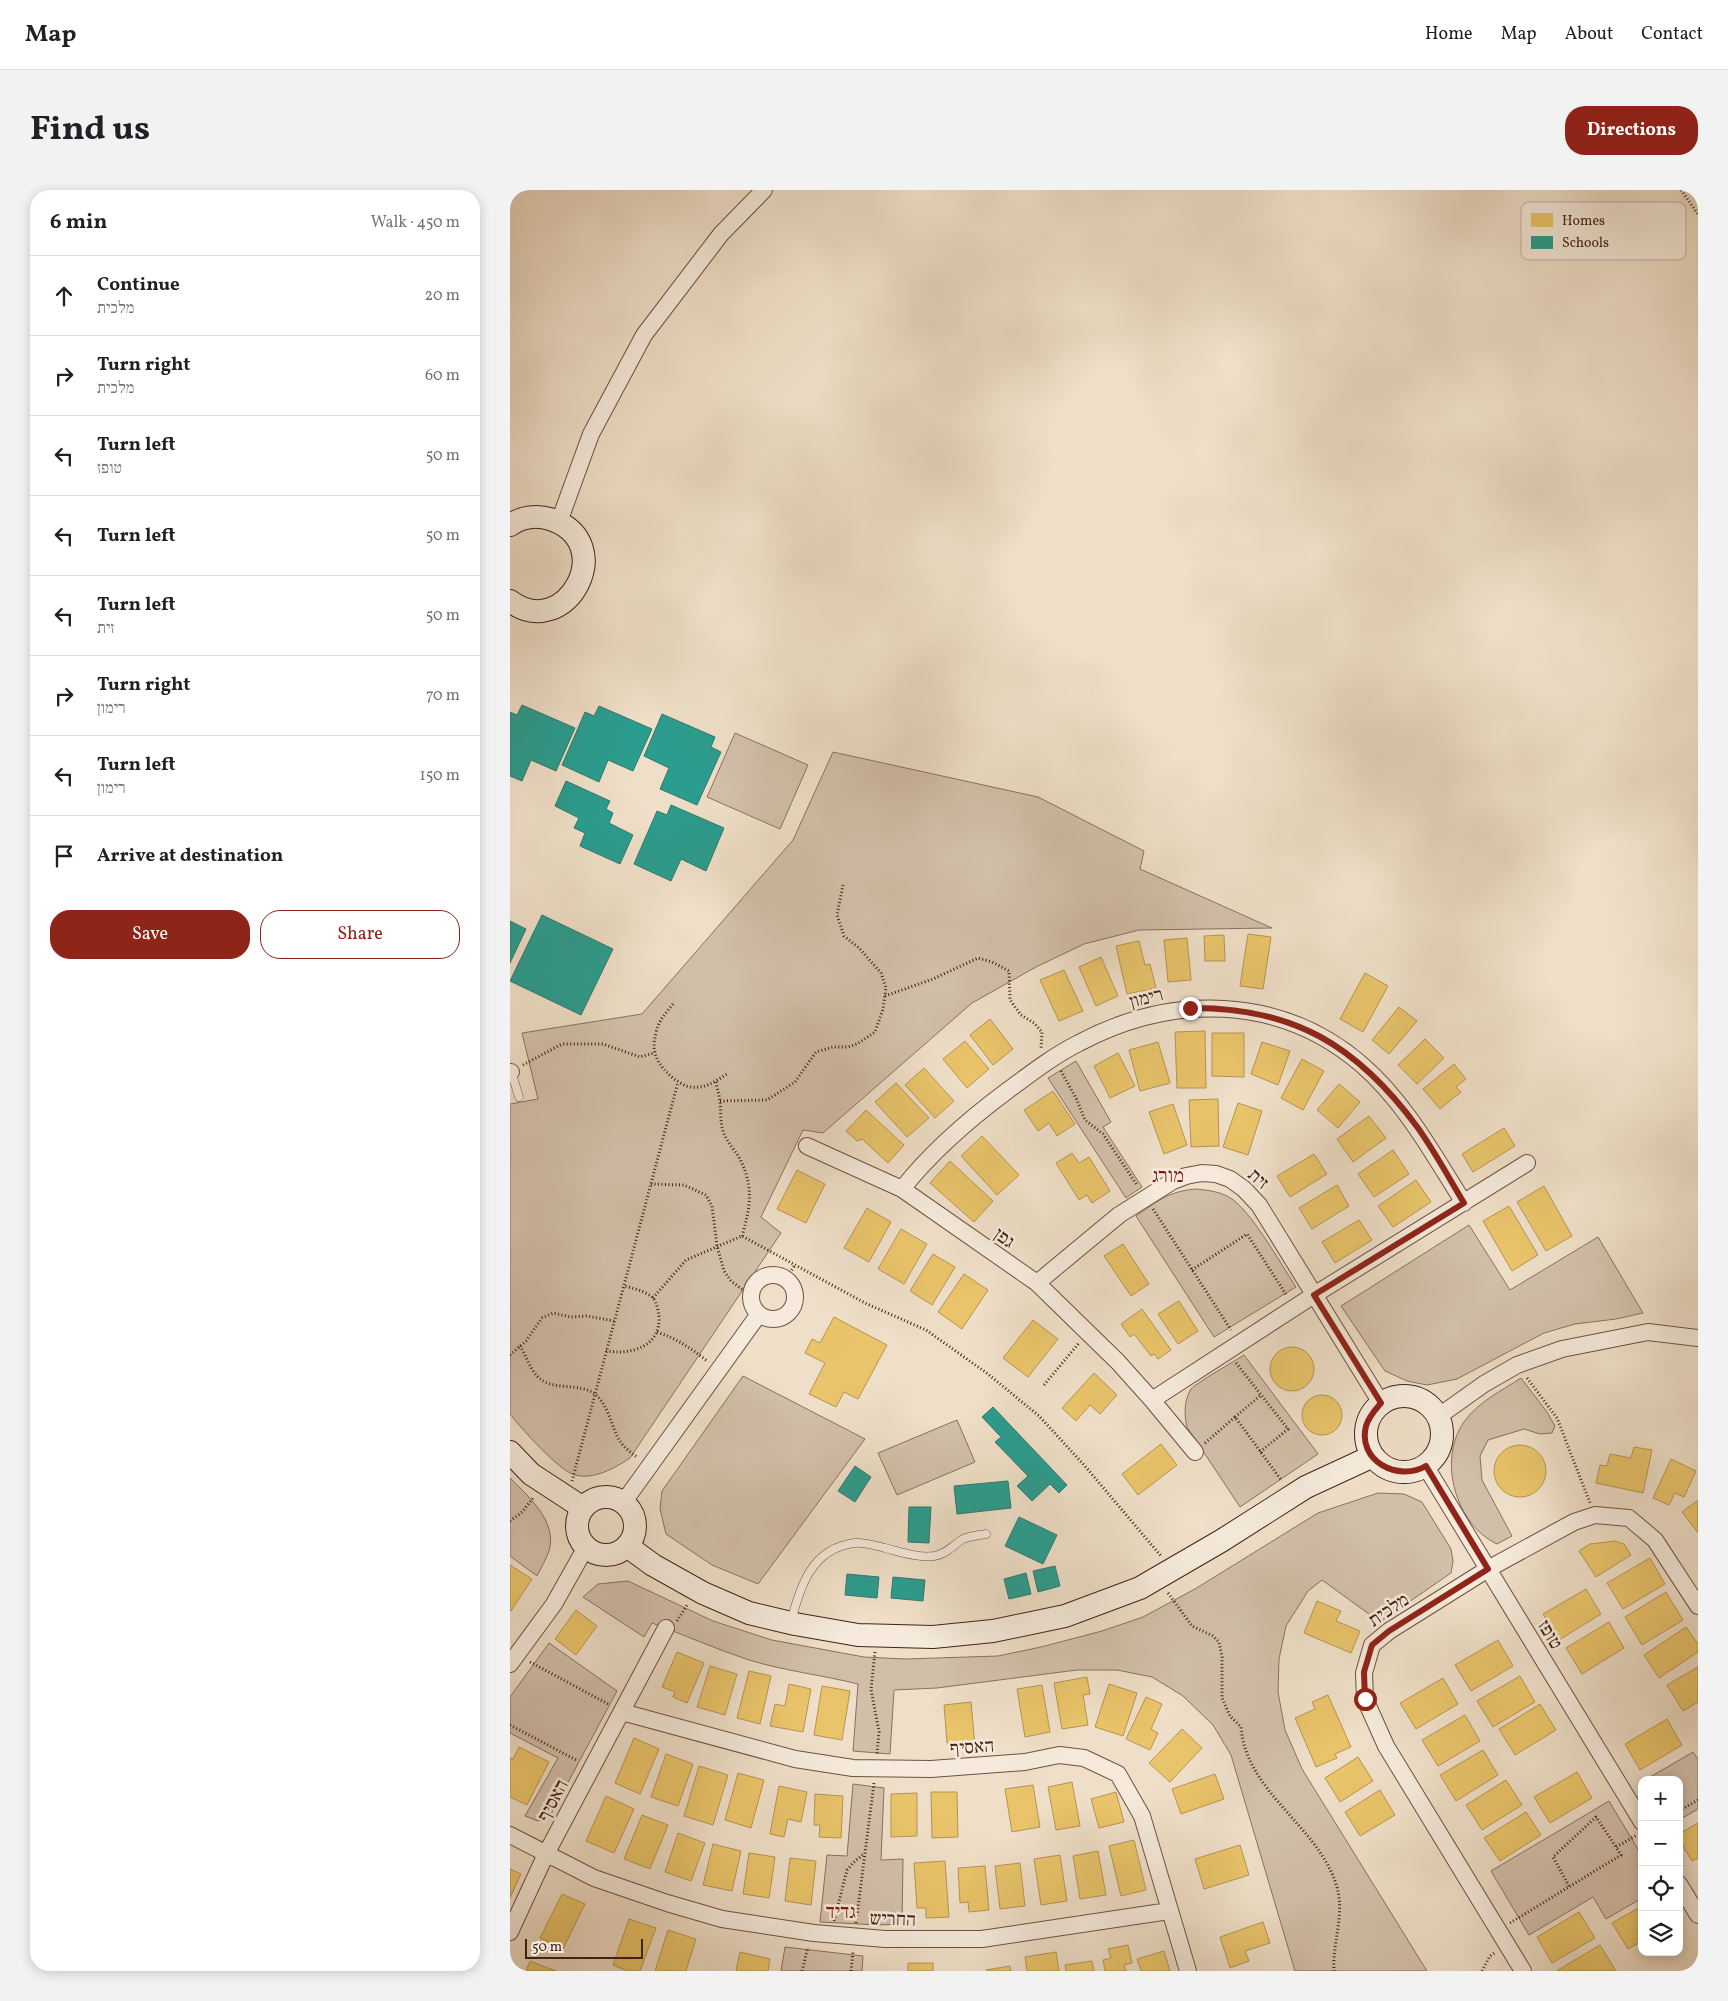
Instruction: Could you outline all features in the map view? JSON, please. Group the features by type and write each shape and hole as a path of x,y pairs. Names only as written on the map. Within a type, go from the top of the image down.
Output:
{"street":[{"path":"559,522 591,434 644,335 721,234 764,190"},
{"path":"510,525 527,518 543,517 559,522 576,537 582,548 584,559 584,571 580,582 574,593 562,603 547,610 512,608"},
{"name":"רימון","path":"902,1189 917,1170 971,1118 1046,1063 1086,1039 1159,1012 1190,1008 1219,1008 1253,1012 1307,1028 1361,1064 1388,1091 1418,1129 1464,1203"},
{"name":"גפן","path":"807,1146 902,1189 1037,1283 1088,1331 1152,1400 1195,1452"},
{"path":"1152,1400 1314,1295 1527,1163"},
{"name":"זית","path":"1037,1283 1118,1216 1173,1181 1202,1173 1216,1174 1230,1179 1244,1189 1259,1205 1381,1403"},
{"path":"772,1275 786,1279 795,1292 795,1301 792,1308 783,1317 778,1319 769,1319 759,1314 752,1304 751,1296 758,1280 772,1275"},
{"path":"623,1503 759,1314"},
{"path":"1439,1416 1484,1384 1517,1365 1562,1349 1648,1332 1698,1338"},
{"path":"1397,1396 1412,1396 1425,1401 1439,1416 1443,1428 1443,1441 1439,1452 1426,1466 1410,1473 1396,1472 1382,1466 1372,1456 1366,1439 1366,1427 1371,1414 1381,1403 1397,1396"},
{"path":"510,1452 531,1474 575,1503 603,1497 614,1498 623,1503 630,1510 635,1526 633,1536 627,1546 619,1552 610,1555 600,1554 586,1547 578,1536 575,1503"},
{"path":"627,1546 653,1566 749,1614 858,1635 933,1637 1002,1629 1064,1616 1140,1588 1293,1495 1372,1456"},
{"name":"טופז","path":"1426,1466 1641,1821"},
{"name":"מלכית","path":"1523,1971 1386,1746 1365,1699 1364,1672 1372,1645 1389,1631 1488,1569 1574,1522 1595,1515 1629,1518 1655,1540 1698,1606"},
{"path":"513,1659 554,1604 586,1547"},
{"name":"האסיף","path":"510,1932 546,1854 666,1628"},
{"name":"האסיף","path":"622,1712 795,1759 853,1768 931,1769 1025,1762 1059,1755 1084,1758 1118,1774 1142,1816 1188,1971"},
{"name":"החריש","path":"510,1835 594,1878 667,1903 722,1919 822,1933 885,1940 982,1939 1170,1911"},
{"path":"1683,1891 1698,1915"}],"lane":[{"path":"510,1070 519,1097"},
{"path":"790,1623 799,1590 806,1576 817,1561 832,1549 857,1542 905,1554 934,1556 950,1551 964,1539 986,1534"}],"path":[{"path":"1681,190 1698,214"},
{"path":"720,1101 767,1100 795,1082 816,1052 833,1047 848,1047 857,1044 875,1032 883,1009 886,988 880,973 859,948 844,936 837,915 843,885"},
{"path":"885,996 932,979 978,958 992,962 1009,972 1010,1000 1021,1015 1034,1023 1042,1032 1046,1063 1072,1090 1085,1120 1103,1134 1146,1199 1192,1270 1233,1348 1261,1395 1288,1429 1260,1452"},
{"path":"673,1004 661,1020 655,1034 654,1053 660,1067 678,1082 690,1087 702,1087 716,1082 727,1074"},
{"path":"510,1070 562,1044 603,1044 640,1057 654,1053"},
{"path":"575,1503 595,1394 678,1082"},
{"path":"716,1082 723,1131 730,1146 740,1160 750,1184 750,1207 742,1236"},
{"path":"651,1184 684,1185 706,1195 712,1206 717,1246 724,1271 731,1281 751,1296"},
{"path":"1192,1270 1247,1234 1294,1308"},
{"path":"652,1298 686,1260 742,1236"},
{"path":"742,1236 866,1303 926,1330 988,1374 1039,1416 1084,1465 1165,1574 1192,1626 1213,1636 1219,1642 1222,1657 1222,1698 1230,1716 1241,1727 1242,1738 1248,1757 1256,1773 1319,1851 1332,1872 1337,1886 1340,1907 1333,1958 1334,1971"},
{"path":"786,1279 795,1265"},
{"path":"606,1351 618,1353 636,1352 657,1332 658,1308 652,1298 624,1286"},
{"path":"510,1355 526,1341 542,1318 554,1313 571,1317 587,1316 614,1321"},
{"path":"1044,1385 1088,1331"},
{"path":"657,1332 674,1338 690,1347 717,1373"},
{"path":"520,1346 538,1377 551,1384 566,1388 583,1388 595,1394 602,1402 614,1424 618,1438 626,1449 650,1466"},
{"path":"1517,1365 1557,1418 1595,1515"},
{"path":"1195,1452 1261,1395"},
{"path":"1235,1417 1293,1495"},
{"path":"510,1521 522,1512 545,1483"},
{"path":"666,1628 678,1620 696,1589"},
{"path":"851,1971 879,1732 871,1689 877,1635"},
{"path":"513,1659 622,1712"},
{"path":"510,1725 592,1768"},
{"path":"1683,1809 1698,1800"},
{"path":"1482,1971 1502,1937 1569,1886 1621,1854 1596,1817 1553,1857 1569,1886"},
{"path":"1616,1847 1638,1834"},
{"path":"802,1971 805,1954 822,1933 847,1870 865,1854"}],"shaded area":[{"path":"735,733 808,765 780,829 707,797"},
{"path":"833,752 1038,797 1144,851 1140,869 1272,928 1139,930 1084,944 1036,967 972,1003 823,1133 803,1130 761,1217 781,1233 630,1458 611,1469 597,1474 590,1476 575,1475 550,1458 510,1414 510,1104 538,1099 522,1033 642,1014 793,840"},
{"path":"1076,1061 1111,1122 1103,1127 1142,1187 1126,1198 1048,1078"},
{"path":"1195,1189 1221,1193 1238,1204 1256,1225 1296,1287 1214,1337 1136,1216 1170,1195"},
{"path":"1469,1225 1510,1290 1598,1237 1643,1313 1616,1319 1575,1324 1544,1333 1457,1379 1427,1385 1407,1381 1385,1371 1341,1306"},
{"path":"1244,1355 1318,1454 1240,1507 1187,1427 1185,1413 1187,1398 1194,1386"},
{"path":"743,1376 865,1439 758,1584 712,1565 666,1534 660,1509 662,1491"},
{"path":"1521,1378 1547,1412 1555,1426 1552,1433 1540,1434 1524,1429 1488,1440 1480,1456 1482,1480 1512,1536 1497,1544 1483,1535 1461,1507 1455,1490 1452,1454 1456,1437 1470,1415 1490,1397"},
{"path":"957,1420 975,1462 897,1495 878,1453"},
{"path":"510,1478 540,1510 549,1530 551,1540 549,1551 537,1576 510,1556"},
{"path":"1378,1493 1404,1494 1422,1502 1451,1549 1453,1561 1451,1573 1380,1622 1322,1580 1308,1591 1286,1626 1279,1659 1278,1692 1285,1730 1302,1769 1427,1971 1295,1971 1231,1755 1213,1725 1183,1696 1152,1677 1117,1670 1077,1670 937,1688 894,1690 890,1754 853,1751 858,1684 749,1660 652,1623 644,1637 583,1597 598,1584 628,1581 713,1621 772,1640 864,1657 905,1659 998,1656 1102,1631 1143,1617 1195,1589 1318,1513"},
{"path":"549,1643 617,1691 551,1814 538,1821 525,1816 558,1758 510,1733 510,1697"},
{"path":"1693,1752 1698,1759 1698,1809 1683,1818 1683,1776 1652,1776"},
{"path":"853,1784 884,1788 881,1860 903,1859 902,1924 878,1925 820,1922 827,1855 847,1856"},
{"path":"1609,1801 1638,1849 1638,1900 1606,1919 1593,1897 1529,1935 1491,1871"},
{"path":"785,1947 863,1956 862,1971 781,1971"}],"building: Homes":[{"path":"1248,934 1271,937 1263,989 1240,986"},
{"path":"1224,935 1225,961 1205,961 1204,936"},
{"path":"1187,938 1191,980 1168,982 1164,940"},
{"path":"1139,941 1145,965 1150,964 1156,988 1127,994 1116,946"},
{"path":"1101,957 1118,996 1096,1006 1079,967"},
{"path":"1064,970 1083,1011 1059,1021 1040,980"},
{"path":"1365,973 1388,986 1363,1032 1340,1019"},
{"path":"1399,1007 1417,1021 1389,1054 1372,1040"},
{"path":"990,1019 1013,1049 993,1065 970,1035"},
{"path":"1205,1031 1206,1088 1177,1088 1175,1032"},
{"path":"1212,1033 1244,1033 1244,1077 1212,1076"},
{"path":"1425,1039 1444,1058 1417,1084 1398,1065"},
{"path":"965,1041 989,1069 967,1088 943,1059"},
{"path":"1158,1042 1170,1083 1140,1091 1129,1050"},
{"path":"1262,1042 1290,1051 1278,1085 1251,1074"},
{"path":"1118,1053 1135,1086 1110,1098 1094,1066"},
{"path":"1302,1059 1324,1071 1303,1110 1281,1098"},
{"path":"1454,1064 1466,1079 1456,1087 1461,1092 1440,1109 1423,1089"},
{"path":"924,1068 954,1101 935,1118 905,1085"},
{"path":"896,1083 929,1118 907,1137 875,1102"},
{"path":"1339,1084 1360,1102 1338,1128 1317,1110"},
{"path":"1053,1091 1075,1124 1057,1136 1049,1123 1038,1131 1024,1110"},
{"path":"1218,1099 1219,1146 1191,1147 1189,1100"},
{"path":"1238,1103 1262,1111 1248,1155 1223,1147"},
{"path":"1173,1104 1187,1145 1164,1154 1149,1112"},
{"path":"866,1110 904,1145 888,1163 862,1139 857,1141 846,1131"},
{"path":"1369,1116 1386,1138 1353,1162 1337,1139"},
{"path":"1504,1128 1515,1146 1473,1172 1462,1154"},
{"path":"982,1136 1019,1175 997,1195 961,1156"},
{"path":"1393,1150 1409,1174 1374,1197 1358,1174"},
{"path":"1072,1153 1079,1163 1089,1157 1110,1191 1092,1203 1087,1195 1079,1200 1056,1163"},
{"path":"1314,1154 1327,1174 1290,1197 1277,1176"},
{"path":"950,1161 993,1201 974,1222 930,1183"},
{"path":"797,1170 825,1184 806,1223 777,1209"},
{"path":"1416,1180 1431,1202 1393,1227 1378,1206"},
{"path":"1337,1185 1349,1206 1312,1229 1299,1208"},
{"path":"1544,1186 1572,1236 1546,1251 1517,1202"},
{"path":"1509,1206 1538,1255 1512,1271 1483,1221"},
{"path":"867,1208 891,1222 869,1262 844,1248"},
{"path":"1359,1220 1372,1240 1335,1263 1322,1242"},
{"path":"901,1229 927,1244 904,1284 878,1269"},
{"path":"1123,1244 1149,1284 1131,1296 1104,1256"},
{"path":"933,1254 955,1267 932,1305 910,1291"},
{"path":"964,1274 988,1290 962,1329 938,1312"},
{"path":"1179,1301 1198,1331 1178,1344 1158,1314"},
{"path":"1142,1309 1171,1350 1158,1359 1154,1354 1151,1356 1134,1334 1130,1337 1121,1324"},
{"path":"834,1317 887,1345 858,1399 844,1392 836,1407 809,1394 825,1363 805,1353 812,1339 820,1343"},
{"path":"1033,1320 1058,1339 1028,1377 1003,1358"},
{"path":"1292,1347 1304,1351 1310,1357 1314,1369 1310,1381 1304,1387 1292,1391 1280,1387 1274,1381 1270,1369 1274,1357 1280,1351"},
{"path":"1094,1373 1117,1395 1100,1414 1090,1405 1076,1421 1062,1408"},
{"path":"1322,1395 1336,1401 1342,1415 1336,1429 1322,1435 1308,1429 1302,1415 1308,1401"},
{"path":"1161,1444 1177,1465 1138,1495 1122,1474"},
{"path":"1515,1445 1525,1445 1539,1452 1546,1466 1546,1476 1539,1490 1525,1497 1515,1497 1505,1493 1498,1486 1494,1476 1494,1466 1498,1456 1505,1449"},
{"path":"1634,1447 1652,1450 1643,1493 1596,1483 1600,1465 1607,1466 1610,1454 1631,1458"},
{"path":"1671,1459 1696,1471 1684,1497 1675,1493 1669,1505 1653,1498"},
{"path":"1698,1500 1698,1533 1682,1512"},
{"path":"1615,1541 1624,1544 1631,1555 1596,1577 1579,1551 1590,1544"},
{"path":"1650,1558 1665,1584 1623,1609 1607,1583"},
{"path":"510,1565 532,1579 511,1611 510,1610"},
{"path":"1586,1589 1601,1614 1559,1640 1543,1614"},
{"path":"1666,1592 1683,1620 1642,1645 1625,1617"},
{"path":"1317,1601 1341,1611 1336,1621 1360,1631 1351,1653 1304,1633"},
{"path":"576,1610 597,1626 576,1655 555,1639"},
{"path":"1609,1622 1624,1648 1582,1674 1566,1648"},
{"path":"1686,1627 1698,1644 1698,1652 1659,1678 1644,1655"},
{"path":"1498,1640 1513,1666 1471,1691 1455,1665"},
{"path":"677,1652 704,1663 687,1703 673,1697 675,1692 662,1687"},
{"path":"710,1666 737,1674 725,1715 697,1707"},
{"path":"1698,1667 1698,1702 1683,1711 1667,1685"},
{"path":"749,1671 771,1676 760,1724 737,1718"},
{"path":"1520,1676 1535,1702 1493,1727 1477,1701"},
{"path":"1087,1677 1090,1694 1083,1695 1088,1725 1062,1729 1054,1683"},
{"path":"1443,1678 1458,1704 1416,1729 1400,1703"},
{"path":"789,1684 811,1689 803,1732 770,1726 775,1704 785,1706"},
{"path":"1109,1684 1137,1693 1123,1736 1095,1727"},
{"path":"1042,1685 1050,1732 1025,1737 1017,1689"},
{"path":"822,1686 850,1691 842,1740 814,1735"},
{"path":"1328,1695 1351,1747 1335,1754 1337,1758 1316,1767 1295,1718 1315,1709 1312,1702"},
{"path":"1146,1697 1162,1704 1151,1729 1158,1733 1150,1750 1126,1739"},
{"path":"971,1702 975,1746 956,1748 955,1742 947,1743 944,1705"},
{"path":"1540,1704 1556,1730 1515,1755 1499,1729"},
{"path":"1465,1715 1480,1741 1438,1766 1422,1740"},
{"path":"1667,1719 1682,1745 1640,1770 1625,1744"},
{"path":"1182,1729 1202,1748 1170,1782 1149,1763"},
{"path":"634,1738 659,1749 640,1794 615,1783"},
{"path":"519,1747 549,1762 527,1805 510,1797 510,1758 513,1759"},
{"path":"1483,1750 1498,1775 1456,1801 1440,1775"},
{"path":"666,1754 693,1764 678,1806 651,1797"},
{"path":"1358,1757 1373,1781 1340,1802 1325,1778"},
{"path":"699,1766 728,1775 713,1825 684,1816"},
{"path":"1577,1772 1592,1798 1550,1823 1534,1797"},
{"path":"738,1773 764,1780 751,1828 725,1820"},
{"path":"1215,1774 1224,1799 1181,1814 1172,1789"},
{"path":"1506,1780 1522,1805 1482,1830 1466,1805"},
{"path":"1072,1782 1080,1826 1056,1830 1048,1787"},
{"path":"1033,1785 1040,1827 1012,1832 1005,1789"},
{"path":"779,1786 807,1792 801,1822 788,1819 784,1837 770,1834"},
{"path":"1380,1790 1395,1815 1360,1836 1345,1812"},
{"path":"931,1792 957,1792 958,1837 932,1838"},
{"path":"1116,1792 1124,1822 1099,1828 1091,1799"},
{"path":"917,1793 917,1836 891,1837 891,1794"},
{"path":"815,1794 843,1796 841,1838 819,1837 820,1825 814,1825"},
{"path":"606,1796 634,1809 614,1853 586,1841"},
{"path":"1526,1812 1541,1835 1500,1861 1484,1838"},
{"path":"642,1815 668,1825 650,1869 624,1859"},
{"path":"1698,1823 1698,1858 1692,1861 1683,1846 1683,1832"},
{"path":"678,1833 705,1843 691,1881 665,1872"},
{"path":"1134,1840 1146,1890 1121,1896 1109,1846"},
{"path":"713,1844 741,1851 732,1891 703,1885"},
{"path":"1240,1845 1249,1875 1204,1889 1195,1859"},
{"path":"1098,1851 1106,1895 1080,1899 1073,1856"},
{"path":"749,1853 775,1857 769,1898 743,1894"},
{"path":"1060,1855 1067,1901 1041,1905 1034,1859"},
{"path":"790,1858 816,1861 811,1905 785,1901"},
{"path":"945,1861 949,1917 926,1918 926,1908 917,1908 914,1863"},
{"path":"1020,1863 1025,1906 1000,1909 995,1866"},
{"path":"985,1866 989,1910 969,1912 968,1902 960,1903 958,1868"},
{"path":"510,1869 521,1874 510,1898"},
{"path":"562,1894 585,1904 563,1949 540,1938"},
{"path":"1638,1908 1638,1943 1628,1949 1612,1923"},
{"path":"1579,1912 1595,1938 1552,1963 1537,1937"},
{"path":"629,1919 656,1928 640,1971 628,1971 613,1965"},
{"path":"1263,1922 1270,1943 1245,1951 1249,1961 1230,1968 1220,1937"},
{"path":"668,1930 696,1939 686,1971 655,1971"},
{"path":"1128,1945 1132,1963 1124,1965 1126,1971 1105,1971 1103,1960 1111,1958 1108,1949"},
{"path":"1600,1945 1616,1971 1558,1971 1558,1970"},
{"path":"1164,1951 1170,1971 1141,1971 1137,1959"},
{"path":"740,1952 770,1959 768,1971 736,1971"},
{"path":"1056,1952 1059,1971 1027,1971 1025,1957"},
{"path":"530,1961 556,1971 526,1971"},
{"path":"1092,1961 1094,1971 1066,1971 1065,1965"},
{"path":"908,1963 933,1963 933,1971 908,1971"},
{"path":"1010,1966 1011,1971 986,1970"}],"building: Schools":[{"path":"522,705 575,728 556,771 531,760 522,781 510,776 510,712 517,715"},
{"path":"599,706 652,729 633,771 608,760 599,782 562,765 585,712 594,716"},
{"path":"662,714 715,737 711,747 721,752 697,805 660,789 669,768 644,756"},
{"path":"566,781 610,801 606,809 613,813 609,823 633,835 620,864 580,846 585,833 574,828 579,818 555,806"},
{"path":"671,805 724,828 706,871 681,859 671,881 634,864 657,811 667,815"},
{"path":"542,915 613,949 581,1015 510,981"},
{"path":"510,921 526,929 510,963"},
{"path":"993,1407 1067,1485 1059,1493 1050,1484 1032,1501 1017,1486 1028,1476 995,1442 1001,1437 982,1417"},
{"path":"855,1466 871,1477 855,1502 838,1491"},
{"path":"1008,1481 1011,1508 957,1514 954,1486"},
{"path":"909,1507 931,1507 929,1543 908,1542"},
{"path":"1019,1517 1057,1535 1043,1564 1005,1546"},
{"path":"1055,1566 1060,1586 1038,1592 1033,1571"},
{"path":"1026,1573 1031,1594 1009,1599 1004,1579"},
{"path":"847,1574 879,1577 877,1598 845,1595"},
{"path":"893,1577 925,1580 923,1601 891,1598"}],"district":[{"name":"מורג","path":"1168,1175"},
{"name":"גדיד","path":"841,1911"}],"route":[{"path":"1190,1008 1219,1008 1253,1012 1280,1019 1307,1028 1361,1064 1388,1091 1418,1129 1464,1203 1314,1295 1381,1403 1371,1414 1366,1427 1366,1439 1372,1456 1382,1466 1396,1472 1410,1473 1426,1466 1488,1569 1389,1631 1372,1645 1364,1672 1365,1699"}]}
